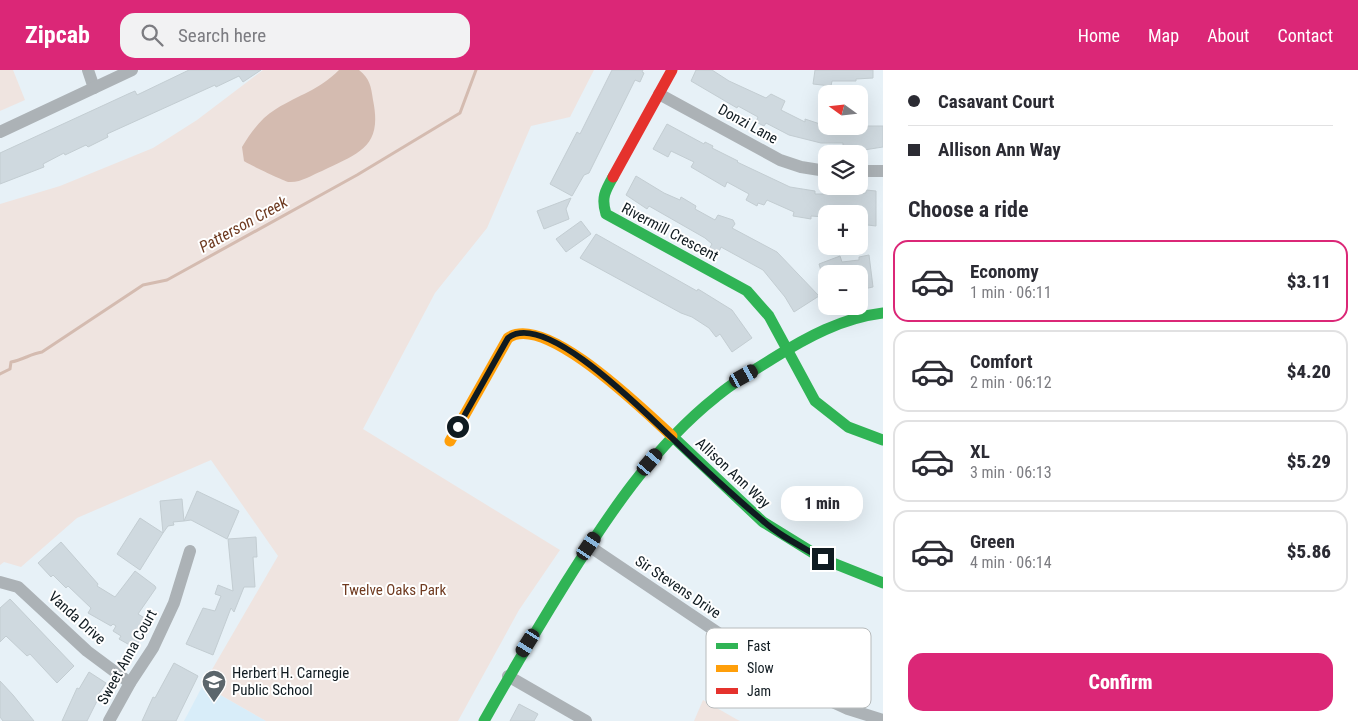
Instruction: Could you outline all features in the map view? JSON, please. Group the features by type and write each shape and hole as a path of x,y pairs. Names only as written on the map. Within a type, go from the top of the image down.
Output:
{"street":[{"path":"88,70 94,88"},
{"path":"0,132 132,70"},
{"name":"Rivermill Crescent","path":"672,70 604,192 602,202 606,214 747,292 769,316 788,350"},
{"name":"Donzi Lane","path":"659,94 780,160 801,167 818,170"},
{"path":"868,171 883,171"},
{"path":"484,721 508,676 589,546 630,487 672,438 708,403 744,376 788,350 844,321 864,314 883,313"},
{"name":"Allison Ann Way","path":"450,441 508,338 518,332 558,343 581,357 763,522 823,559 883,583"},
{"path":"788,350 815,401 832,418 848,427 883,440"},
{"name":"Sir Stevens Drive","path":"589,546 710,628"},
{"name":"Sweet Anna Court","path":"109,721 130,683 154,648 171,612 190,551"},
{"name":"Vanda Drive","path":"0,582 18,587 86,651 130,683"},
{"path":"508,676 586,721"},
{"name":"Sir Stevens Drive","path":"846,708 883,720"}],"shaded area":[{"path":"339,70 359,70 366,77 371,87 375,116 374,129 371,139 365,147 347,159 293,182 281,179 244,161 242,147 261,121 276,109 324,83"},
{"name":"Herbert H. Carnegie Public School","path":"203,685 266,721 184,721"}],"green space":[{"path":"0,70 13,70 25,100 0,111"},
{"name":"Twelve Oaks Park","path":"263,70 594,70 570,117 531,126 487,228 435,293 363,429 560,550 519,610 458,721 266,721 203,685 278,556 211,460 77,518 21,567 4,562 0,565 0,204 60,186 153,148 197,120"},
{"path":"703,700 706,702 706,708 717,708 740,721 694,721"}],"building":[{"path":"189,70 261,70 243,82 239,76 216,87 215,85 107,134 108,137 88,147 86,145 65,155 64,153 43,164 44,167 0,184 0,153 128,94 135,91 137,95"},
{"path":"612,70 643,70 642,72 644,73 640,82 635,80 589,173 584,175 572,196 550,184 577,132 580,134"},
{"path":"696,70 712,70 729,81 766,98 771,94 785,101 781,110 805,122 805,119 818,123 818,135 868,135 868,126 883,126 883,147 868,149 868,145 821,143 789,135 766,123 764,126 756,122 758,117 738,106 737,108 691,81"},
{"path":"815,70 873,70 873,78 856,79 856,81 832,81 831,85 813,84"},
{"path":"667,124 704,144 705,142 713,146 712,148 737,162 790,187 815,191 815,194 818,195 868,195 868,190 876,191 876,226 868,225 868,205 818,205 818,216 811,216 811,219 793,216 794,212 767,200 764,205 758,203 757,206 746,200 749,194 727,182 725,187 691,167 694,162 671,151 668,157 653,149"},
{"path":"636,176 664,193 680,200 681,197 696,206 695,209 715,220 718,215 733,220 735,224 732,228 777,252 818,297 794,312 785,297 763,270 721,247 718,254 709,249 712,244 705,238 649,206 647,209 626,195"},
{"path":"571,198 566,209 569,219 544,229 537,211"},
{"path":"581,221 591,234 566,252 556,239"},
{"path":"596,234 697,291 698,289 732,310 752,338 732,352 720,334 716,337 709,328 692,317 681,313 580,258"},
{"path":"869,255 873,287 868,288 868,265 819,264 840,256 842,262 859,260 859,257"},
{"path":"197,491 239,511 227,539 191,520 184,521"},
{"path":"182,499 184,521 173,522 174,525 168,526 163,533 160,501"},
{"path":"140,518 163,533 140,570 117,554"},
{"path":"256,537 257,557 253,557 255,587 244,587 234,612 231,608 213,655 186,644 203,608 215,611 221,596 215,594 218,585 233,591 228,539"},
{"path":"61,542 98,584 97,586 115,597 135,571 155,586 156,588 138,614 151,622 135,648 119,639 121,636 113,631 116,626 113,624 111,626 88,613 91,608 68,586 66,588 53,575 51,577 38,563"},
{"path":"10,599 74,666 57,683 30,654 27,656 6,636 0,642 0,608"},
{"path":"174,663 198,676 176,721 142,721 153,697 155,698"},
{"path":"89,672 106,683 96,698 98,699 87,721 62,721 77,688 79,689"},
{"path":"0,681 34,721 3,721 0,717"},
{"path":"519,704 538,714 534,721 510,721"}],"waterway":[{"name":"Patterson Creek","path":"0,374 10,369 11,362 42,352 143,285 167,280 357,175 460,113 476,70"}],"traffic: fast":[{"path":"613,177 605,195 606,214 747,291 769,316 815,401 848,427 883,440"},
{"path":"484,721 544,618 597,534 633,484 672,438 693,417 723,392 785,351 839,324 883,313"},
{"path":"672,436 763,522 823,559 883,583"}],"traffic: slow":[{"path":"450,441 508,338 525,334 545,339 569,351 618,387 672,436"}],"traffic: jam":[{"path":"613,177 672,70"}],"place":[{"name":"Herbert H. Carnegie Public School","path":"214,703"}],"route":[{"path":"458,427 508,338 515,333 522,332 558,343 591,365 684,447 763,522 823,559"}]}
